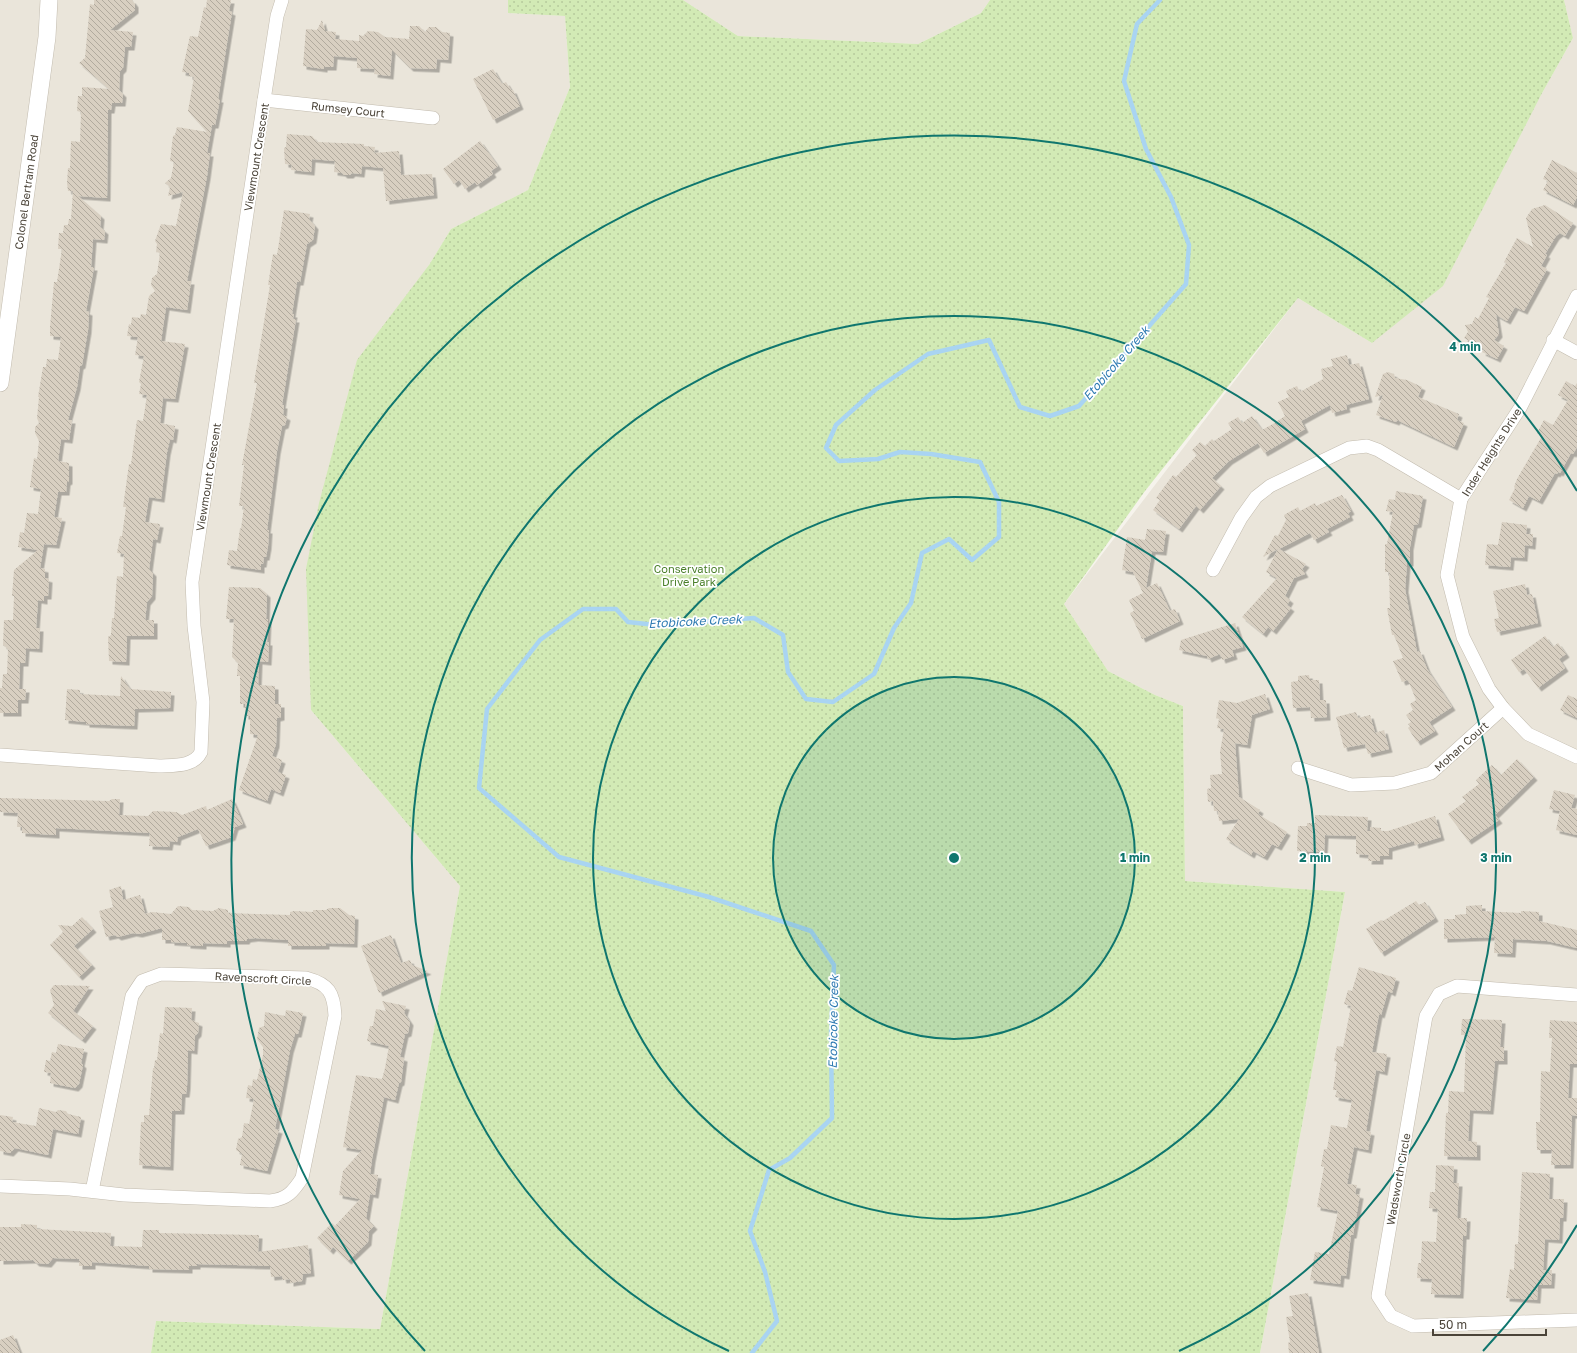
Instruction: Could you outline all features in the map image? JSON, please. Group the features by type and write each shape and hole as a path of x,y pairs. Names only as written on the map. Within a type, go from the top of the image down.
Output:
{"street":[{"name":"Colonel Bertram Road","path":"0,383 47,37 49,0"},
{"name":"Viewmount Crescent","path":"0,755 159,766 179,765 192,761 198,758 201,752 203,702 194,626 192,582 264,100 282,0"},
{"name":"Rumsey Court","path":"264,100 433,118"},
{"name":"Inder Heights Drive","path":"1577,296 1553,340 1520,408 1461,499 1447,575 1463,637 1489,689 1528,734 1577,757"},
{"path":"1553,340 1577,353"},
{"path":"1213,570 1241,518 1256,497 1270,486 1349,448 1367,446 1378,450 1461,499"},
{"name":"Mohan Court","path":"1298,768 1351,785 1395,784 1431,773 1504,708"},
{"name":"Ravenscroft Circle","path":"0,1186 92,1191 124,1195 270,1201 283,1199 294,1191 302,1178 336,1016 334,999 322,982 306,978 161,974 142,982 132,996 92,1191"},
{"name":"Wadsworth Circle","path":"1577,996 1457,986 1439,994 1426,1016 1378,1296 1391,1316 1412,1326 1577,1320"}],"shaded area":[{"path":"0,0 508,0 509,13 565,16 570,87 528,190 451,229 429,265 311,710 460,886 380,1329 156,1321 151,1353 0,1353"},
{"path":"683,0 990,0 981,13 918,44 738,36"},
{"path":"1564,0 1577,0 1577,1353 1260,1353 1345,892 1185,881 1183,706 1155,695 1108,671 1064,604 1298,298 1372,343 1541,95 1573,38"}],"green space":[{"name":"Conservation Drive Park","path":"508,0 683,0 738,36 918,44 981,13 990,0 1564,0 1573,38 1541,95 1443,286 1372,343 1298,298 1145,491 1064,604 1108,671 1155,695 1183,706 1185,881 1345,892 1260,1353 151,1353 156,1321 380,1329 460,886 311,710 306,569 319,503 357,360 429,265 451,229 528,190 570,87 565,16 508,13"}],"building":[{"path":"94,0 132,0 135,4 135,10 110,30 133,32 131,47 125,47 123,68 120,71 119,90 123,94 122,103 112,103 111,110 108,110 107,198 78,196 101,216 100,227 105,231 104,240 93,239 91,267 94,267 86,311 89,312 88,330 82,365 80,366 77,387 68,420 72,420 69,440 61,439 58,461 69,463 69,481 67,482 66,492 58,492 54,517 62,518 56,545 44,544 40,568 45,569 45,578 49,579 48,596 44,596 44,601 38,600 36,628 40,628 39,649 26,648 25,663 20,663 19,689 26,689 25,700 18,700 18,713 0,713 0,688 2,688 3,674 7,674 8,649 3,645 4,620 13,620 14,596 12,596 14,570 38,550 18,547 20,532 24,533 27,513 38,514 41,489 30,487 34,458 37,459 39,441 35,433 35,427 39,423 37,418 38,397 43,367 46,367 47,359 58,360 61,337 50,336 50,327 54,282 57,282 62,249 58,249 59,233 63,233 64,225 68,225 69,219 71,219 73,191 68,191 67,183 68,168 70,168 71,141 80,142 81,112 77,111 78,96 82,96 82,87 109,89 79,63 85,58 90,4 94,5"},
{"path":"207,0 231,0 229,11 232,12 218,99 220,99 215,125 212,125 207,153 210,153 207,176 187,281 191,281 187,310 166,307 161,341 185,344 175,399 163,398 160,423 175,426 173,440 170,439 167,452 161,499 149,497 145,522 160,524 157,540 153,539 149,569 153,573 152,596 147,602 145,620 154,620 154,636 127,636 126,662 109,661 108,637 111,635 112,618 114,618 117,576 123,577 124,554 117,553 120,536 122,536 126,507 123,507 129,464 131,464 137,420 143,421 147,395 139,394 141,384 139,382 144,356 135,355 138,337 127,336 132,317 140,318 141,314 146,315 149,296 155,291 151,285 152,278 157,274 160,253 156,252 157,244 155,241 161,224 176,226 183,192 168,196 170,187 165,183 171,178 174,162 170,161 173,136 175,135 177,127 207,132 188,111 194,77 189,76 189,73 182,72 190,36 198,37 204,7 206,8"},
{"path":"322,20 325,31 336,32 335,39 359,41 359,35 363,36 368,31 378,32 385,37 409,39 410,26 419,26 425,32 429,27 436,27 442,32 450,33 448,60 437,59 436,69 410,68 392,50 390,76 374,74 375,69 357,68 357,58 334,56 333,67 324,67 324,69 303,66 306,29 317,30"},
{"path":"493,69 502,84 506,82 511,90 513,90 520,106 493,120 473,79"},
{"path":"287,134 312,136 317,142 364,144 364,146 375,147 374,153 399,151 401,175 432,174 434,195 386,201 383,168 362,166 361,174 352,173 350,175 344,175 342,173 334,172 335,161 312,159 311,172 291,170 292,165 285,164 284,148 286,147"},
{"path":"480,141 498,166 491,171 493,174 477,185 475,182 465,189 459,180 454,184 443,169"},
{"path":"1552,160 1577,173 1577,197 1573,205 1543,190 1548,181 1543,179"},
{"path":"1545,205 1573,223 1565,236 1560,233 1556,236 1545,254 1547,255 1541,266 1547,269 1524,311 1515,307 1507,321 1496,315 1499,334 1494,340 1504,346 1497,359 1482,352 1484,349 1464,338 1468,332 1465,325 1472,324 1475,317 1478,319 1489,298 1486,297 1506,263 1504,262 1517,238 1533,247 1526,218 1532,209"},
{"path":"284,210 310,214 309,219 315,226 313,240 307,244 300,282 297,282 292,314 294,314 293,319 296,319 282,405 284,405 283,415 287,417 285,425 282,426 277,451 267,530 269,530 268,546 266,557 264,557 263,564 261,564 261,570 227,565 229,550 237,551 240,528 241,529 244,506 239,506 244,465 242,465 257,383 254,383 270,285 268,285 273,254 277,255"},
{"path":"1347,355 1349,365 1359,363 1369,399 1346,405 1347,409 1332,413 1330,405 1301,421 1305,429 1264,453 1258,443 1229,461 1212,478 1221,486 1200,510 1196,506 1179,529 1153,510 1160,500 1156,498 1173,475 1176,477 1197,455 1192,450 1200,442 1205,446 1212,439 1214,441 1232,429 1228,423 1238,417 1242,423 1252,416 1262,430 1273,424 1285,416 1278,402 1289,397 1286,391 1297,386 1300,392 1323,379 1321,369 1333,366 1331,359"},
{"path":"1388,372 1394,374 1395,378 1407,380 1422,387 1418,397 1459,414 1457,420 1464,423 1454,447 1397,420 1396,422 1376,415 1383,395 1375,397 1383,374"},
{"path":"1566,381 1575,386 1577,383 1577,447 1573,454 1571,453 1560,473 1555,473 1539,501 1529,496 1523,508 1509,500 1515,488 1517,479 1542,436 1537,433 1544,420 1553,425 1568,400 1558,395"},
{"path":"1396,491 1423,496 1418,524 1414,525 1410,547 1410,563 1407,563 1405,589 1417,652 1420,651 1427,669 1452,707 1429,722 1435,731 1417,742 1408,728 1410,726 1408,724 1411,722 1406,715 1413,710 1410,704 1416,700 1408,680 1402,682 1393,661 1403,658 1394,635 1392,635 1387,608 1390,608 1389,572 1385,572 1385,544 1387,544 1393,512 1386,511 1389,499 1395,500"},
{"path":"1342,495 1351,511 1348,513 1350,517 1327,529 1329,532 1314,540 1310,533 1279,549 1306,564 1302,569 1305,574 1294,578 1285,596 1290,600 1287,605 1291,608 1273,631 1268,627 1263,634 1242,617 1277,578 1266,572 1278,549 1263,557 1275,535 1278,536 1286,520 1284,515 1298,507 1300,511 1315,503 1316,506"},
{"path":"1502,522 1527,525 1526,534 1533,534 1532,546 1525,545 1524,558 1511,557 1510,567 1485,565 1487,544 1498,545"},
{"path":"1147,529 1166,531 1163,552 1152,551 1146,588 1157,583 1170,611 1175,609 1180,621 1142,639 1130,613 1134,611 1129,600 1143,593 1133,572 1122,570 1127,537 1145,540"},
{"path":"1525,584 1527,595 1532,594 1538,623 1497,632 1494,619 1499,618 1493,591"},
{"path":"229,587 260,588 267,594 266,619 268,619 268,662 259,661 258,685 275,686 275,704 281,704 281,717 277,718 276,744 272,756 282,760 278,772 286,775 280,793 271,789 267,801 239,790 258,735 250,734 250,716 245,716 245,704 240,704 240,676 237,676 238,663 232,657 234,619 226,619"},
{"path":"1235,623 1243,647 1232,650 1234,656 1222,660 1220,654 1208,659 1207,656 1179,650 1181,640"},
{"path":"1545,636 1553,647 1558,643 1566,654 1559,659 1565,668 1538,688 1524,669 1519,672 1511,660"},
{"path":"1309,675 1310,680 1319,680 1320,700 1326,700 1327,717 1311,718 1310,707 1293,708 1291,682 1298,681 1298,676"},
{"path":"121,676 130,689 171,692 170,708 135,709 134,726 86,724 86,722 65,720 67,689 80,690 80,694 120,696"},
{"path":"1265,694 1270,709 1252,715 1247,745 1235,743 1239,797 1260,810 1258,814 1287,832 1278,847 1272,844 1264,857 1253,851 1251,855 1226,839 1239,819 1219,821 1218,811 1214,811 1213,801 1208,802 1207,789 1211,788 1210,775 1222,774 1220,752 1224,729 1217,728 1219,719 1216,718 1219,700 1237,703"},
{"path":"1568,695 1577,699 1577,718 1560,710"},
{"path":"1356,712 1358,718 1370,715 1375,733 1384,730 1389,749 1368,754 1365,744 1344,748 1336,717"},
{"path":"1517,759 1534,777 1495,815 1499,820 1468,841 1448,814 1466,801 1462,797 1479,784 1476,780 1492,765 1501,775"},
{"path":"1554,790 1575,795 1571,808 1577,809 1577,835 1556,830 1560,811 1549,809"},
{"path":"0,798 109,801 112,799 120,799 119,815 148,816 153,811 176,812 182,815 206,806 207,810 232,799 243,824 235,827 232,837 206,846 198,829 178,837 177,842 170,841 169,847 149,846 150,833 56,828 56,835 22,833 22,827 17,827 18,813 0,812"},
{"path":"1315,815 1368,817 1367,831 1370,831 1370,827 1381,828 1381,831 1388,831 1435,816 1441,837 1415,845 1414,841 1389,848 1389,856 1380,856 1380,861 1368,861 1369,855 1356,854 1356,836 1325,835 1324,852 1297,851 1298,826 1307,826 1307,823 1315,823"},
{"path":"121,886 123,900 140,895 145,914 152,912 171,914 178,906 189,907 192,910 213,911 219,908 228,910 228,913 290,915 290,912 294,911 313,912 313,910 340,908 349,915 355,916 354,944 326,943 326,946 288,946 288,940 255,938 247,939 246,941 227,941 227,944 203,943 203,946 187,945 187,943 162,940 162,928 139,934 133,933 118,937 115,935 106,937 99,911 113,907 109,890"},
{"path":"1416,901 1419,905 1425,902 1435,918 1381,953 1366,929 1381,920 1383,921"},
{"path":"1482,905 1482,911 1521,913 1521,911 1539,912 1539,921 1577,930 1577,948 1547,941 1513,939 1512,954 1494,953 1495,937 1444,939 1444,919 1455,919 1455,915 1466,914 1466,906"},
{"path":"82,917 93,929 74,946 92,965 79,977 50,945 63,932 58,925 72,926"},
{"path":"391,935 401,963 410,960 412,965 428,971 379,993 361,946"},
{"path":"1359,967 1396,978 1392,993 1388,991 1381,1015 1379,1014 1372,1052 1387,1054 1384,1072 1376,1070 1366,1131 1371,1132 1368,1150 1354,1147 1347,1184 1357,1185 1355,1194 1360,1195 1353,1235 1351,1235 1346,1276 1341,1275 1340,1284 1310,1280 1315,1252 1329,1254 1338,1211 1317,1207 1324,1167 1321,1166 1324,1149 1327,1149 1331,1125 1347,1128 1352,1100 1335,1097 1337,1090 1333,1090 1337,1062 1334,1061 1337,1046 1343,1047 1351,1006 1344,1004 1348,990 1352,991"},
{"path":"54,985 90,986 73,1011 93,1026 82,1040 48,1013 54,1005 50,990"},
{"path":"382,1001 406,1006 404,1013 410,1022 408,1033 405,1034 400,1057 404,1058 401,1082 399,1083 395,1100 384,1097 372,1159 370,1174 378,1175 375,1195 370,1194 366,1218 374,1226 369,1231 368,1242 348,1261 333,1247 330,1251 317,1238 332,1223 335,1226 360,1199 339,1195 343,1171 362,1150 343,1147 356,1075 382,1079 385,1068 389,1046 367,1041 370,1026 373,1026 376,1009 386,1011"},
{"path":"165,1007 192,1008 191,1020 199,1023 198,1033 195,1036 194,1051 188,1050 187,1086 186,1094 182,1094 181,1111 172,1111 170,1167 139,1165 141,1122 144,1122 144,1115 149,1115 153,1068 155,1060 157,1060 160,1033 163,1034"},
{"path":"286,1010 303,1013 298,1034 295,1034 290,1050 275,1129 279,1130 267,1171 240,1165 242,1154 236,1150 238,1139 242,1137 244,1123 249,1124 254,1099 246,1098 248,1085 252,1086 253,1079 257,1080 263,1055 263,1047 257,1039 259,1028 264,1026 265,1012 285,1016"},
{"path":"1462,1019 1502,1020 1500,1047 1504,1047 1504,1061 1495,1061 1490,1111 1470,1110 1468,1141 1477,1142 1477,1157 1444,1156 1446,1113 1448,1113 1449,1091 1464,1092 1466,1035 1461,1035"},
{"path":"1550,1020 1577,1022 1577,1064 1570,1064 1568,1098 1577,1098 1577,1116 1572,1115 1570,1165 1551,1165 1552,1150 1537,1150 1536,1122 1540,1122 1541,1071 1550,1072 1552,1038 1549,1038"},
{"path":"58,1044 84,1049 81,1063 83,1065 79,1084 75,1088 50,1083 51,1073 44,1072 46,1060 50,1061 52,1052 56,1053"},
{"path":"39,1108 56,1112 58,1110 66,1111 68,1114 81,1117 78,1134 53,1129 48,1155 15,1148 10,1153 0,1151 0,1115 13,1117 12,1122 36,1126"},
{"path":"1436,1165 1454,1166 1453,1183 1459,1183 1457,1218 1467,1218 1466,1236 1463,1236 1460,1295 1431,1294 1432,1279 1417,1278 1418,1263 1421,1263 1422,1241 1436,1242 1438,1209 1429,1208 1430,1192 1435,1192"},
{"path":"1522,1172 1550,1174 1549,1199 1564,1199 1563,1218 1560,1218 1559,1240 1545,1239 1543,1270 1552,1270 1551,1285 1538,1285 1537,1300 1506,1298 1510,1269 1514,1270 1515,1244 1518,1244"},
{"path":"21,1224 37,1225 37,1229 111,1233 110,1246 142,1247 143,1230 159,1230 159,1233 259,1235 258,1252 308,1245 311,1273 303,1274 302,1281 290,1283 290,1279 283,1280 282,1276 271,1277 270,1266 197,1264 197,1266 189,1266 189,1270 149,1269 149,1266 92,1262 92,1266 79,1266 79,1259 53,1258 48,1264 36,1263 33,1260 0,1261 0,1227 21,1227"},
{"path":"1308,1293 1319,1353 1289,1353 1288,1343 1290,1342 1286,1317 1293,1316 1289,1296"},
{"path":"13,1335 20,1353 0,1353 0,1340"}],"waterway":[{"name":"Etobicoke Creek","path":"752,1353 777,1321 765,1272 750,1231 769,1170 790,1158 832,1118 831,1032 834,965 811,931 709,897 559,857 479,788 487,709 540,640 583,609 616,609 628,622 656,625 754,618 783,635 788,672 806,699 833,702 874,674 894,628 911,603 922,553 949,539 972,560 999,537 999,502 980,462 931,454 900,452 878,459 839,461 826,448 836,425 875,390 928,354 989,340 1020,407 1050,416 1079,406 1186,284 1189,245 1171,197 1146,149 1124,81 1137,24 1160,0"}]}
